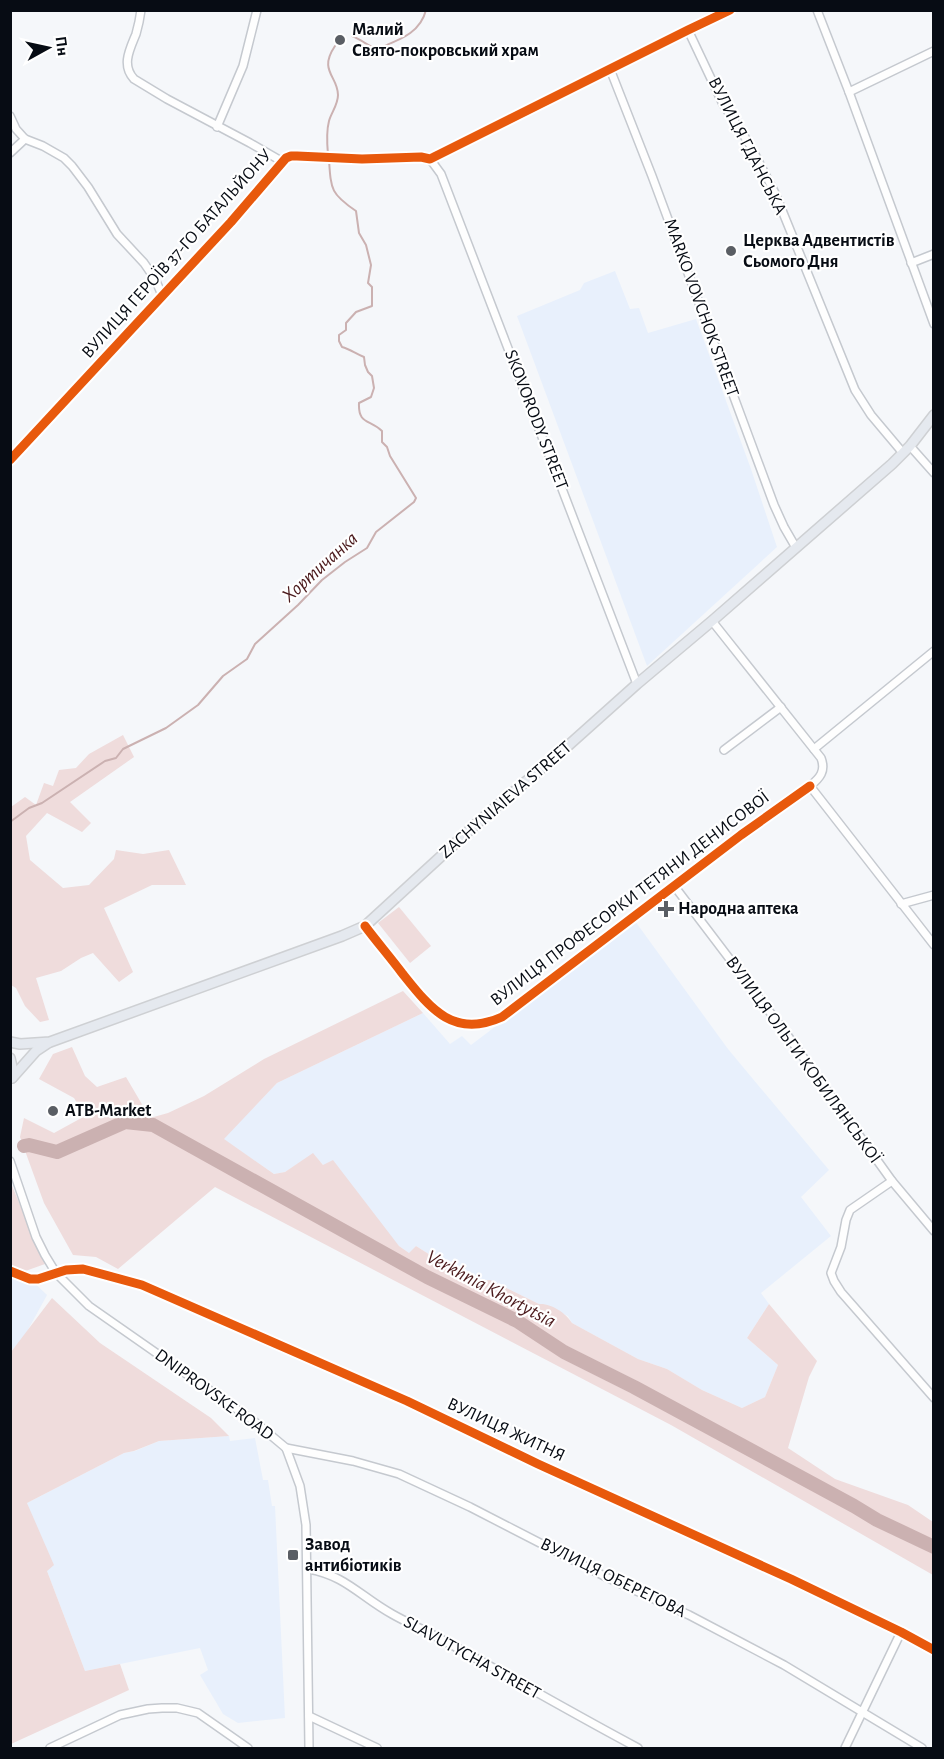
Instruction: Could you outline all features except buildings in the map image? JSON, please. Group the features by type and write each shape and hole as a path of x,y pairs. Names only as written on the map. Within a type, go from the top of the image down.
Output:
{"main road":[{"name":"ZACHYNIAIEVA STREET","path":"11,1081 36,1052 50,1042 365,926 485,816 569,746 903,453 933,417"},
{"path":"10,1042 27,1044 50,1042"},
{"path":"10,1058 13,1071 11,1081"}],"street":[{"path":"141,10 127,58 130,75 217,127 283,162"},
{"path":"217,127 243,66 257,10"},
{"path":"430,159 730,10"},
{"path":"817,10 933,324"},
{"name":"ВУЛИЦЯ ГДАНСЬКА","path":"688,30 723,104 750,145 775,193 851,382 871,415 903,453"},
{"path":"849,92 933,51"},
{"name":"MARKO VOVCHOK STREET","path":"610,69 763,476 784,527 795,546"},
{"path":"10,116 16,129 25,139 64,158 72,166 117,234 144,263 162,295"},
{"path":"10,153 25,139"},
{"name":"ВУЛИЦЯ ГЕРОЇВ 37-ГО БАТАЛЬЙОНУ","path":"10,459 291,156 362,159 416,156 430,159"},
{"name":"SKOVORODY STREET","path":"430,159 441,174 637,684"},
{"path":"911,263 933,254"},
{"path":"910,446 933,473"},
{"path":"712,621 821,758 824,766 820,777 810,786 933,945"},
{"path":"814,749 933,651"},
{"path":"724,750 781,707"},
{"name":"ВУЛИЦЯ ПРОФЕСОРКИ ТЕТЯНИ ДЕНИСОВОЇ","path":"365,926 426,1003 445,1018 473,1025 493,1021 502,1017 741,835 810,786"},
{"name":"ВУЛИЦЯ ОЛЬГИ КОБИЛЯНСЬКОЇ","path":"675,887 792,1041 892,1180 933,1231"},
{"path":"901,904 933,895"},
{"name":"DNIPROVSKE ROAD","path":"10,1161 36,1238 56,1273 89,1306 255,1422 286,1448 300,1486 304,1507 308,1569 309,1749"},
{"path":"892,1180 850,1210 841,1247 832,1269 832,1276 841,1292 933,1398"},
{"name":"ВУЛИЦЯ ЖИТНЯ","path":"10,1271 36,1279 83,1269 142,1285 407,1401 901,1632 933,1650"},
{"name":"ВУЛИЦЯ ОБЕРЕГОВА","path":"286,1448 353,1461 399,1474 470,1507 784,1665 922,1749"},
{"name":"SLAVUTYCHA STREET","path":"308,1569 335,1576 390,1613 638,1749"},
{"path":"845,1749 901,1632"},
{"path":"50,1749 120,1715 148,1708 177,1708 198,1713 248,1749"},
{"path":"309,1716 377,1749"}],"shaded area":[{"path":"615,271 630,309 639,308 648,333 696,319 777,547 647,666 517,316 580,290 584,283"},
{"path":"123,735 134,757 70,802 91,823 82,832 47,813 26,836 30,860 63,888 89,885 114,859 116,850 143,854 169,850 186,885 152,885 104,908 133,972 119,982 93,953 61,971 36,978 49,1020 40,1022 25,1006 16,988 11,985 11,807 25,797 36,805 44,783 53,786 59,770 76,768 89,754"},
{"path":"399,907 431,946 410,963 378,923"},
{"path":"635,921 728,1049 829,1170 801,1197 831,1236 761,1293 769,1304 747,1338 778,1365 765,1397 742,1408 702,1390 667,1369 638,1359 572,1323 568,1316 490,1280 473,1282 416,1246 410,1254 399,1246 313,1154 285,1172 274,1174 223,1139 277,1083 423,1013 450,1044 462,1036 471,1045"},
{"path":"403,991 423,1013 277,1083 224,1139 274,1174 285,1172 313,1153 323,1165 333,1160 399,1246 409,1253 416,1246 473,1282 490,1280 539,1304 553,1307 562,1312 572,1323 638,1359 667,1369 702,1390 742,1408 765,1397 778,1365 747,1338 769,1304 817,1361 809,1377 788,1448 835,1479 908,1505 933,1522 933,1575 671,1425 215,1187 118,1269 96,1257 73,1255 44,1203 20,1137 24,1118 54,1133 85,1116 74,1098 39,1079 53,1054 72,1047 85,1076 97,1087 126,1077 150,1118 168,1113 204,1096 264,1059"},
{"path":"10,1181 45,1264 17,1274 11,1271"},
{"path":"11,1271 30,1279 47,1295 24,1337 11,1351"},
{"path":"52,1298 100,1343 211,1418 229,1436 159,1441 124,1453 27,1503 54,1565 47,1571 85,1671 120,1664 129,1690 11,1744 11,1352"},
{"path":"229,1436 230,1441 255,1438 263,1480 268,1480 272,1506 275,1506 285,1718 238,1723 223,1714 200,1675 208,1670 200,1648 85,1671 47,1571 27,1503 124,1453 159,1441"}],"waterway":[{"name":"Хортичанка","path":"352,36 377,49 413,31 419,25 426,10"},
{"name":"Хортичанка","path":"328,155 328,125 338,95 328,67 330,55 335,46"},
{"name":"Хортичанка","path":"10,822 105,761 116,758 123,749 166,728 198,705 223,676 247,659 255,644 322,580 367,548 376,532 416,498 382,442 382,431 360,415 359,403 371,397 374,388 364,357 342,347 339,341 339,335 346,330 346,323 356,312 372,306 372,287 368,283 371,265 366,245 359,233 356,211 334,190 329,160"},
{"name":"Verkhnia Khortytsia","path":"24,1146 29,1145 57,1152 125,1122 153,1125 427,1277 517,1321 564,1352 634,1387 877,1520 934,1547"}],"cycle path":[{"path":"10,460 231,222 286,158 297,156 430,159 730,10"},
{"path":"365,926 412,986 433,1008 456,1022 485,1023 502,1017 741,835 810,786"},
{"path":"10,1271 30,1279 38,1279 66,1270 83,1269 142,1285 407,1401 538,1464 791,1579 934,1650"}],"place":[{"name":"Малий Свято-покровський храм","path":"340,40"},
{"name":"Церква Адвентистів Сьомого Дня","path":"731,251"},
{"name":"Народна аптека","path":"666,909"},
{"name":"ATB-Market","path":"53,1111"},
{"name":"Завод антибіотиків","path":"293,1555"}]}
